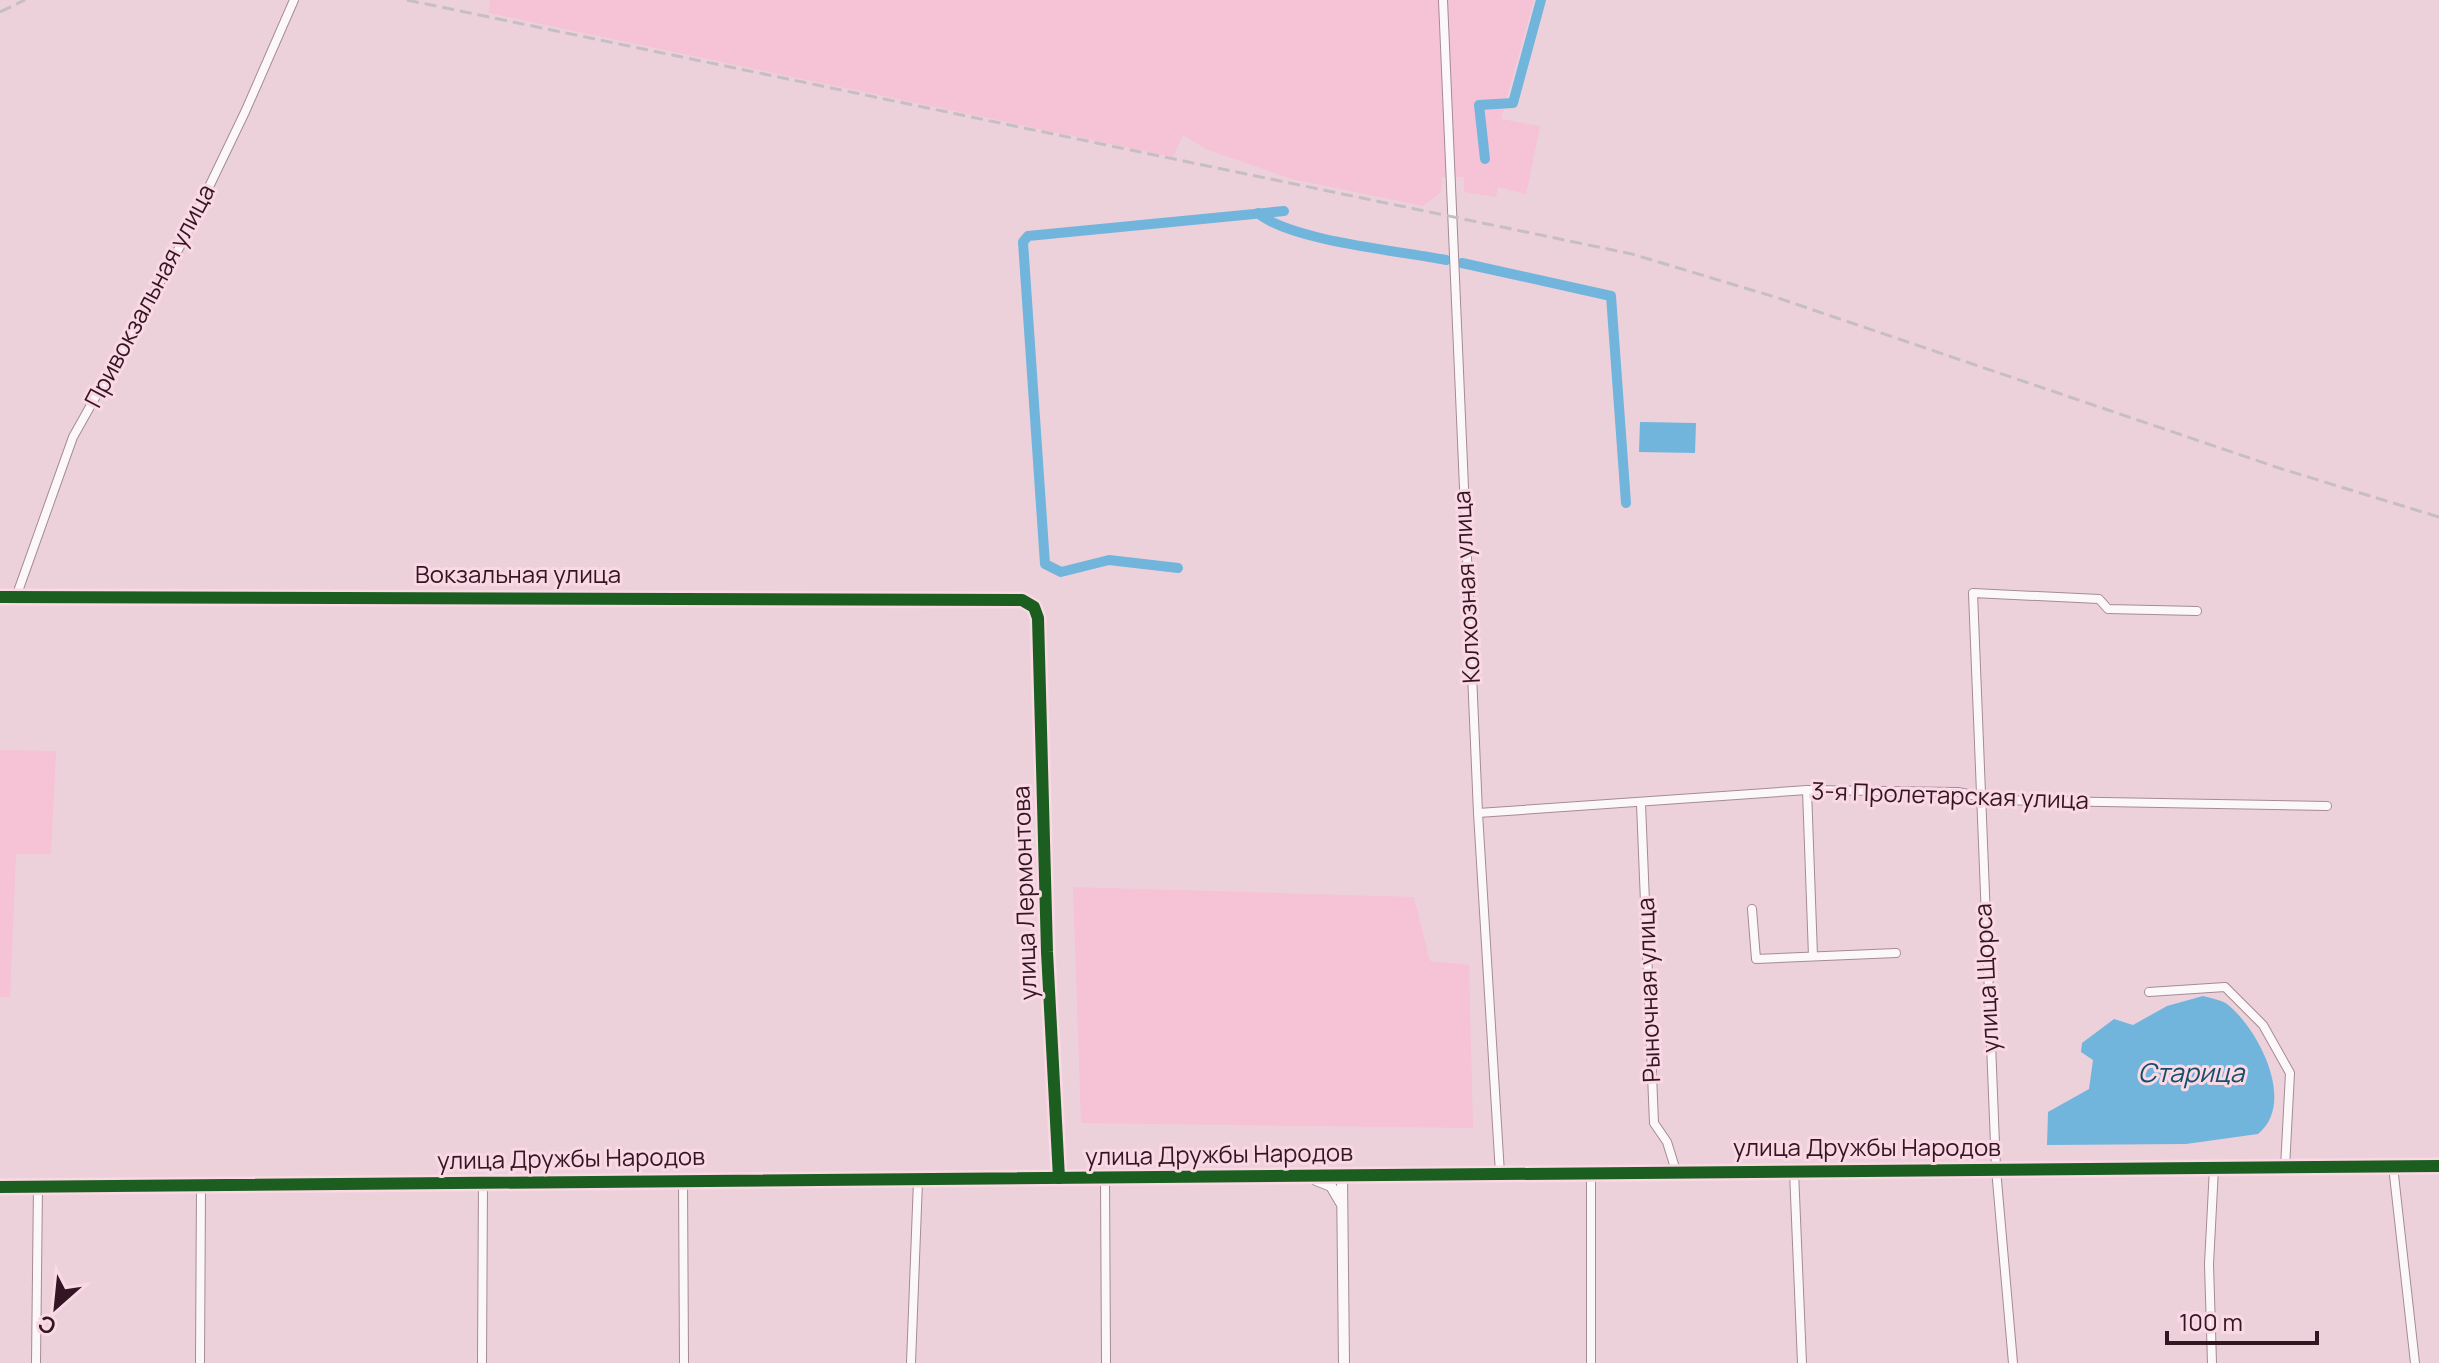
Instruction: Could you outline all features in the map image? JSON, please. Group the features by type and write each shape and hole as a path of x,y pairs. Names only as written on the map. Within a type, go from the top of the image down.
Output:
{"street":[{"name":"Привокзальная улица","path":"16,597 73,437 183,241 294,0"},
{"name":"Колхозная улица","path":"1443,0 1478,813 1500,1174"},
{"name":"улица Щорса","path":"2013,1363 1996,1169 1978,797 1973,593 2099,599 2108,609 2197,611"},
{"name":"Вокзальная улица","path":"0,597 987,598 1022,600 1034,607"},
{"name":"улица Лермонтова","path":"1034,607 1038,618 1047,952 1059,1178"},
{"name":"3-я Пролетарская улица","path":"1478,813 1807,790 1958,792 1978,797 2327,806"},
{"path":"1807,790 1813,956"},
{"name":"Рыночная улица","path":"1641,804 1654,1123 1667,1142 1676,1171"},
{"path":"1752,909 1756,959 1896,953"},
{"path":"2149,992 2225,987 2263,1025 2290,1073 2285,1168"},
{"path":"2393,1166 2415,1363"},
{"name":"улица Дружбы Народов","path":"0,1187 2439,1166"},
{"path":"2212,1363 2209,1264 2214,1168"},
{"path":"1794,1171 1802,1363"},
{"path":"1591,1173 1591,1363"},
{"path":"1342,1176 1344,1363"},
{"path":"1343,1206 1351,1186 1366,1176"},
{"path":"1307,1177 1331,1186 1343,1206"},
{"path":"1105,1178 1106,1363"},
{"path":"683,1179 684,1363"},
{"path":"911,1363 918,1181"},
{"path":"482,1363 483,1182"},
{"path":"36,1363 38,1186"},
{"path":"200,1363 201,1186"}],"shaded area":[{"path":"490,0 1534,0 1501,119 1540,126 1526,194 1498,187 1496,197 1464,192 1464,177 1442,177 1441,192 1423,206 1292,179 1208,150 1183,135 1173,157 489,13"},
{"path":"0,750 56,751 51,854 16,854 10,997 0,997"},
{"path":"1073,887 1414,897 1430,961 1469,965 1473,1128 1081,1123"}],"water":[{"path":"1640,422 1696,423 1695,453 1639,452"},
{"name":"Старица","path":"2203,996 2225,1003 2239,1015 2269,1066 2274,1104 2269,1120 2258,1134 2186,1144 2047,1145 2048,1112 2089,1089 2093,1060 2081,1052 2082,1043 2114,1019 2133,1025 2167,1006"}],"waterway":[{"path":"1485,159 1479,105 1513,103 1541,0"},
{"path":"1178,568 1109,560 1061,572 1045,564 1023,242 1028,236 1284,211"},
{"path":"1258,213 1273,223 1320,238 1446,260"},
{"path":"1462,263 1611,296 1626,503"}],"railway":[{"path":"0,12 25,0"},
{"path":"407,0 1632,254 1778,298 2282,469 2439,517"}],"cycle path":[{"path":"0,597 1022,600 1034,607 1038,618 1047,952 1059,1178"},
{"path":"0,1187 2439,1166"}]}
